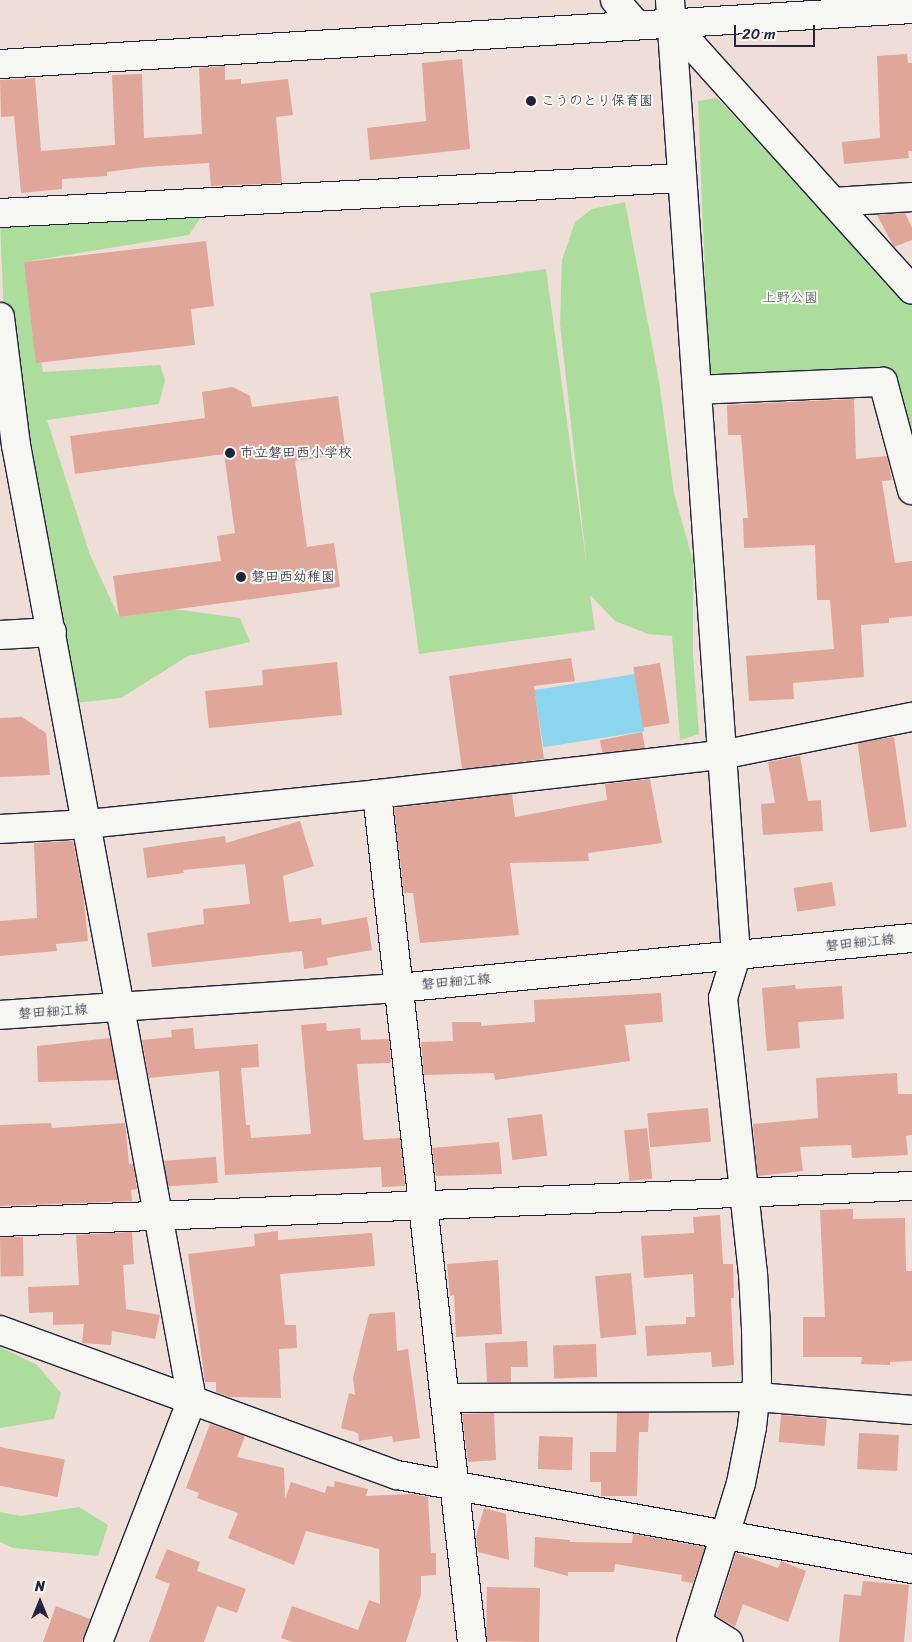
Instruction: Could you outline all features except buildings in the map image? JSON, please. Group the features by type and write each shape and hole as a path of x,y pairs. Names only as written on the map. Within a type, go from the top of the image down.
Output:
{"street":[{"path":"615,0 637,25"},
{"path":"0,64 637,25 671,11 912,9"},
{"path":"671,11 736,956 723,998 753,1273 757,1397 741,1482 695,1633 729,1642"},
{"path":"671,11 833,202 912,290"},
{"path":"0,213 681,178"},
{"path":"833,202 912,197"},
{"path":"0,317 8,446 52,632 192,1400 98,1642"},
{"path":"697,390 883,382 912,490"},
{"path":"0,636 52,632"},
{"path":"0,829 88,824 378,794 721,755 912,717"},
{"path":"378,794 472,1642"},
{"name":"磐田細江線","path":"0,1015 398,988 912,938"},
{"path":"0,1222 424,1207 912,1186"},
{"path":"0,1330 397,1475 456,1488 912,1569"},
{"path":"446,1398 757,1397 912,1410"}],"green space":[{"name":"上野公園","path":"717,98 912,304 912,464 891,389 729,384 709,374 698,101"},
{"path":"211,202 189,235 24,262 43,372 160,365 165,380 159,404 47,420 90,555 119,617 174,609 240,618 250,642 188,656 121,698 65,704 6,366 0,221"},
{"path":"625,202 659,381 674,493 693,561 693,655 699,734 680,740 672,636 648,634 615,621 590,595 595,630 419,654 370,293 546,269 587,567 560,324 562,260 575,222 592,209"},
{"path":"0,1347 37,1365 61,1393 54,1419 0,1428"},
{"path":"79,1507 108,1525 98,1556 13,1548 0,1542 0,1512 21,1516"}],"water":[{"path":"635,674 644,731 543,747 534,690"}],"place":[{"name":"こうのとり保育園","path":"531,101"},
{"name":"市立磐田西小学校","path":"230,453"},
{"name":"磐田西幼稚園","path":"241,577"}]}
